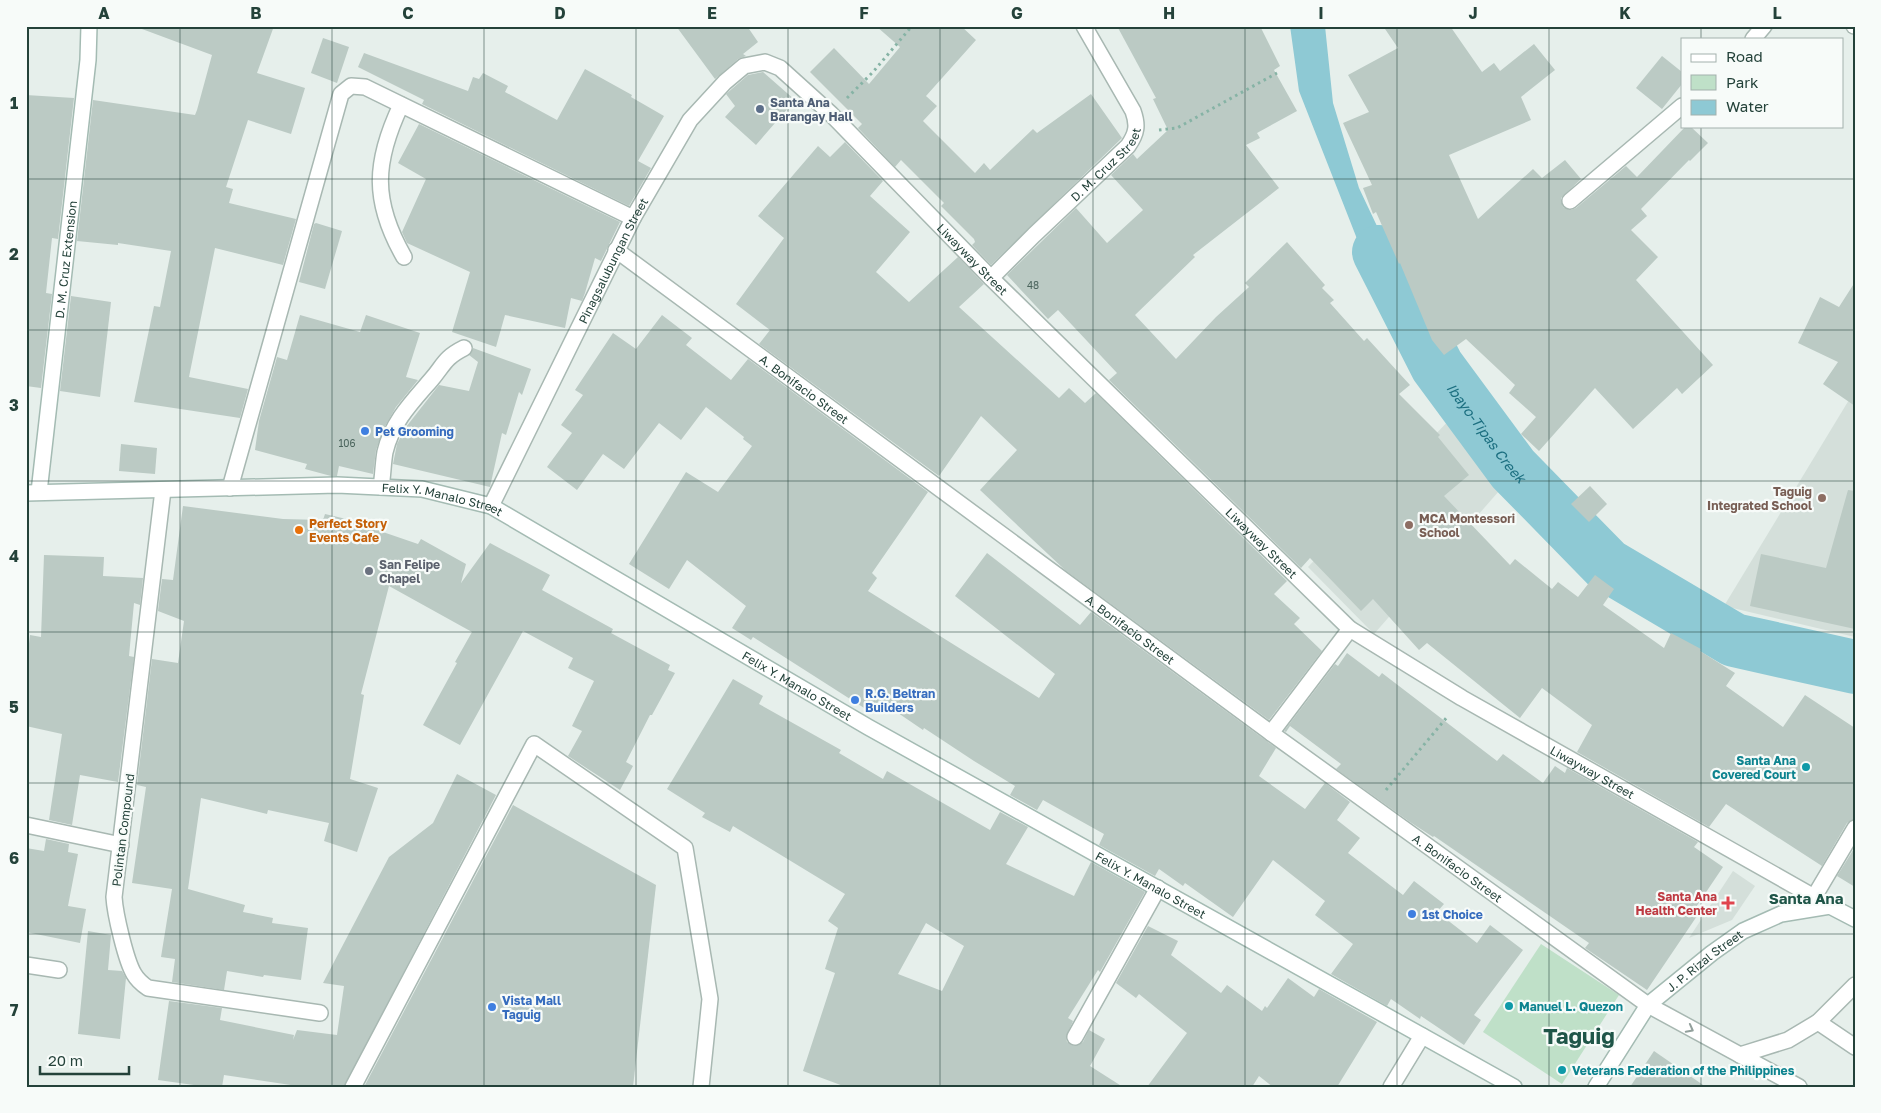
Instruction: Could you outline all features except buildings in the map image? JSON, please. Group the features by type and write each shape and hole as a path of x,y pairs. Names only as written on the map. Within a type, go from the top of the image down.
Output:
{"street":[{"name":"D. M. Cruz Extension","path":"33,492 88,60 89,26"},
{"name":"D. M. Cruz Street","path":"991,278 1034,234 1128,146 1136,133 1137,121 1133,111 1084,26"},
{"path":"1754,38 1764,26"},
{"name":"Pinagsalubungan Street","path":"490,506 632,218 690,120 725,82 744,66 765,62 780,68"},
{"name":"Liwayway Street","path":"780,68 831,114 991,278 1350,629 1462,698 1830,906"},
{"path":"230,488 340,94 351,86 364,87 632,218"},
{"path":"402,105 390,130 382,154 380,186 382,205 390,228 404,257"},
{"path":"1570,201 1681,107"},
{"name":"A. Bonifacio Street","path":"616,250 1272,734 1648,1005 1799,1087"},
{"path":"381,486 386,451 397,422 410,403 433,378 444,361 451,354 464,348"},
{"name":"Felix Y. Manalo Street","path":"33,492 337,485 381,486 422,489 490,506 868,727 1514,1087"},
{"name":"Polintan Compound","path":"163,490 122,845 114,897 114,907 132,972 139,982 148,988 320,1013"},
{"path":"1272,734 1350,629"},
{"path":"353,1087 534,744 685,848 710,999 701,1087"},
{"path":"26,824 122,845"},
{"path":"1814,897 1855,828"},
{"path":"1075,1037 1158,888"},
{"path":"1830,906 1855,918"},
{"name":"J. P. Rizal Street","path":"1596,1087 1648,1005 1712,953 1743,931 1781,914 1830,906"},
{"path":"26,965 59,970"},
{"path":"1740,1055 1788,1040 1818,1022 1855,985"},
{"path":"1818,1022 1855,1047"},
{"path":"1391,1087 1422,1036"}],"path":[{"path":"831,114 873,72 912,26"},
{"path":"1136,133 1177,128 1277,73"},
{"path":"1373,807 1462,698"}],"shaded area":[{"name":"Taguig Integrated School","path":"1855,390 1855,637 1724,606"},
{"name":"MCA Montessori School","path":"1456,413 1506,483 1374,634 1308,567"},
{"name":"Santa Ana Health Center","path":"1733,871 1755,886 1732,920 1689,938"}],"green space":[{"path":"1541,944 1619,995 1562,1084 1483,1032"}],"water":[{"path":"1290,26 1325,26 1333,103 1359,188 1419,315 1392,328 1299,91"}],"waterway":[{"name":"Ibayo-Tipas Creek","path":"1379,252 1437,366 1513,469 1607,565 1734,640 1855,667"}],"place":[{"name":"Santa Ana Barangay Hall","path":"760,109"},
{"name":"Pet Grooming","path":"365,431"},
{"name":"Taguig Integrated School","path":"1822,498"},
{"name":"MCA Montessori School","path":"1409,525"},
{"name":"Perfect Story Events Cafe","path":"299,530"},
{"name":"San Felipe Chapel","path":"369,571"},
{"name":"R.G. Beltran Builders","path":"855,700"},
{"name":"Santa Ana Covered Court","path":"1806,767"},
{"name":"Santa Ana Health Center","path":"1728,903"},
{"name":"1st Choice","path":"1412,914"},
{"name":"Manuel L. Quezon","path":"1509,1006"},
{"name":"Vista Mall Taguig","path":"492,1007"},
{"name":"Veterans Federation of the Philippines","path":"1562,1070"}],"district":[{"name":"Santa Ana","path":"1806,898"},
{"name":"Taguig","path":"1579,1035"}]}
